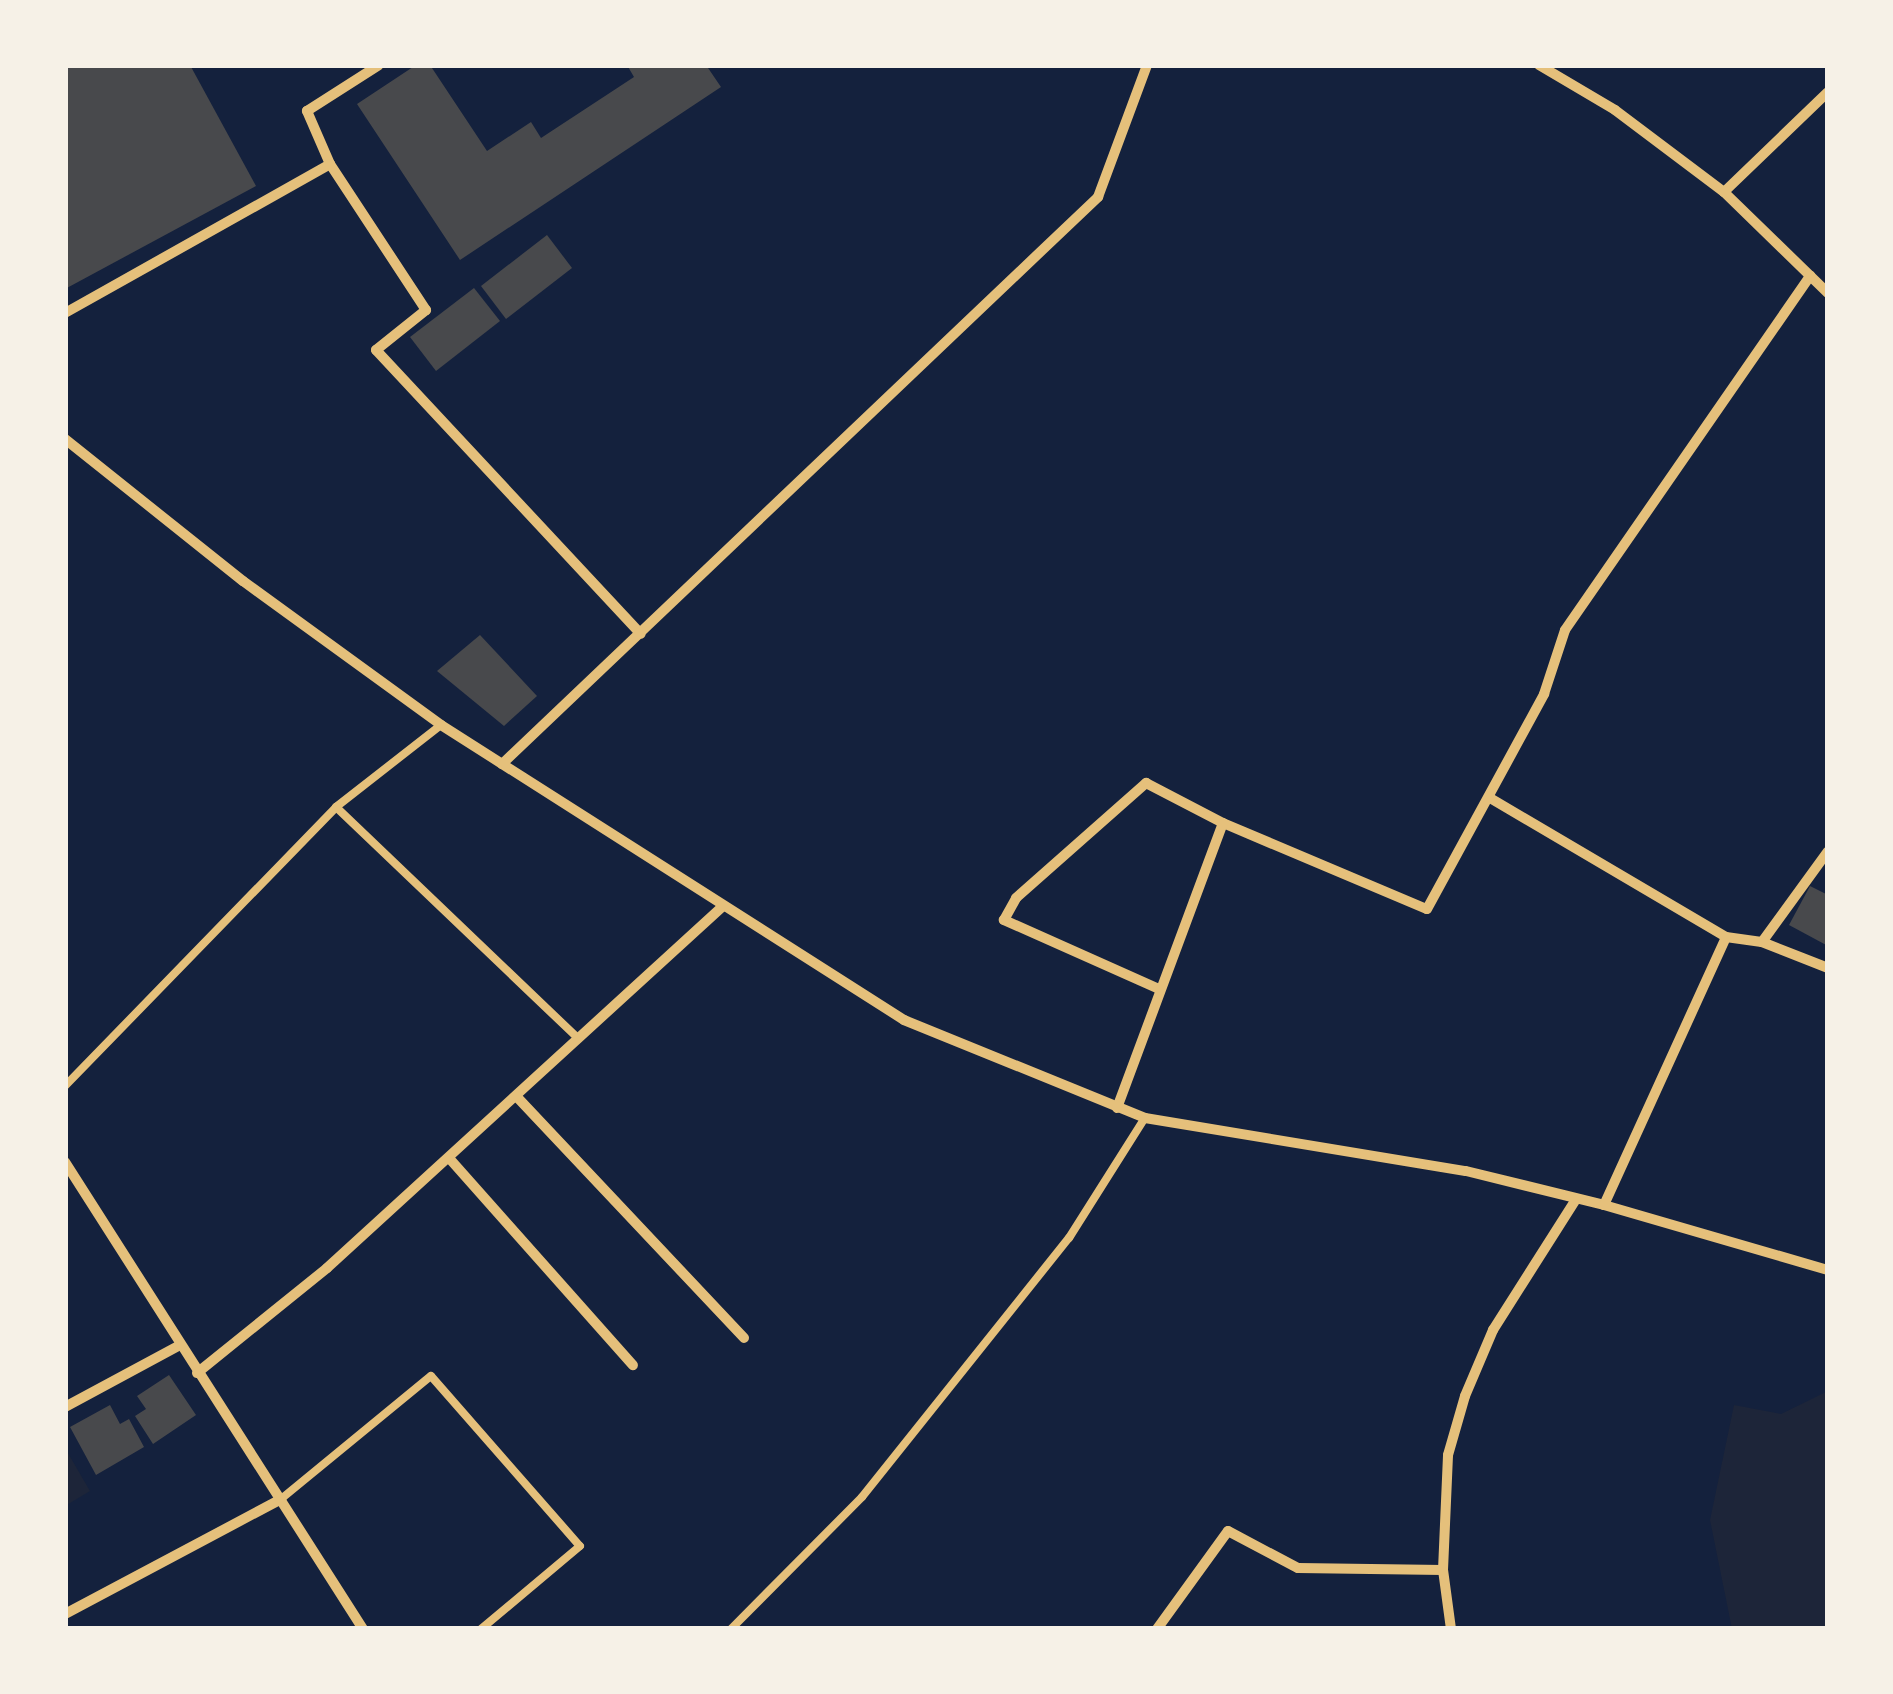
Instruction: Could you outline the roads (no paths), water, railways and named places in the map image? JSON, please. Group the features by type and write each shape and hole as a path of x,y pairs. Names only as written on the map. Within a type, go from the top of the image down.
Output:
{"street":[{"path":"379,65 307,111 330,164 426,310 376,350 641,634"},
{"path":"502,764 1098,197 1148,65"},
{"path":"1539,65 1615,110 1724,192 1828,293"},
{"path":"1724,192 1828,92"},
{"path":"65,313 330,164"},
{"path":"1159,989 1004,920 1016,898 1146,783 1223,824 1427,909 1544,694 1564,630 1810,276"},
{"path":"65,439 243,581 441,725 904,1020 1145,1118 1466,1170 1575,1201 1604,1205 1828,1270"},
{"path":"1490,798 1726,937 1762,942 1828,968"},
{"path":"1117,1108 1223,824"},
{"path":"1762,942 1828,851"},
{"path":"197,1373 327,1268 723,906"},
{"path":"1604,1205 1726,937"},
{"path":"517,1097 744,1338"},
{"path":"449,1158 633,1365"},
{"path":"65,1162 363,1629"},
{"path":"1451,1629 1444,1570 1448,1456 1465,1396 1492,1330 1575,1201"},
{"path":"65,1407 180,1346"},
{"path":"65,1614 281,1499"},
{"path":"1157,1629 1228,1531 1298,1568 1444,1570"}],"lane":[{"path":"65,1086 336,807 441,725"},
{"path":"336,807 578,1038"},
{"path":"731,1629 862,1498 1068,1238 1145,1118"},
{"path":"281,1499 431,1376 580,1546 481,1629"}]}
